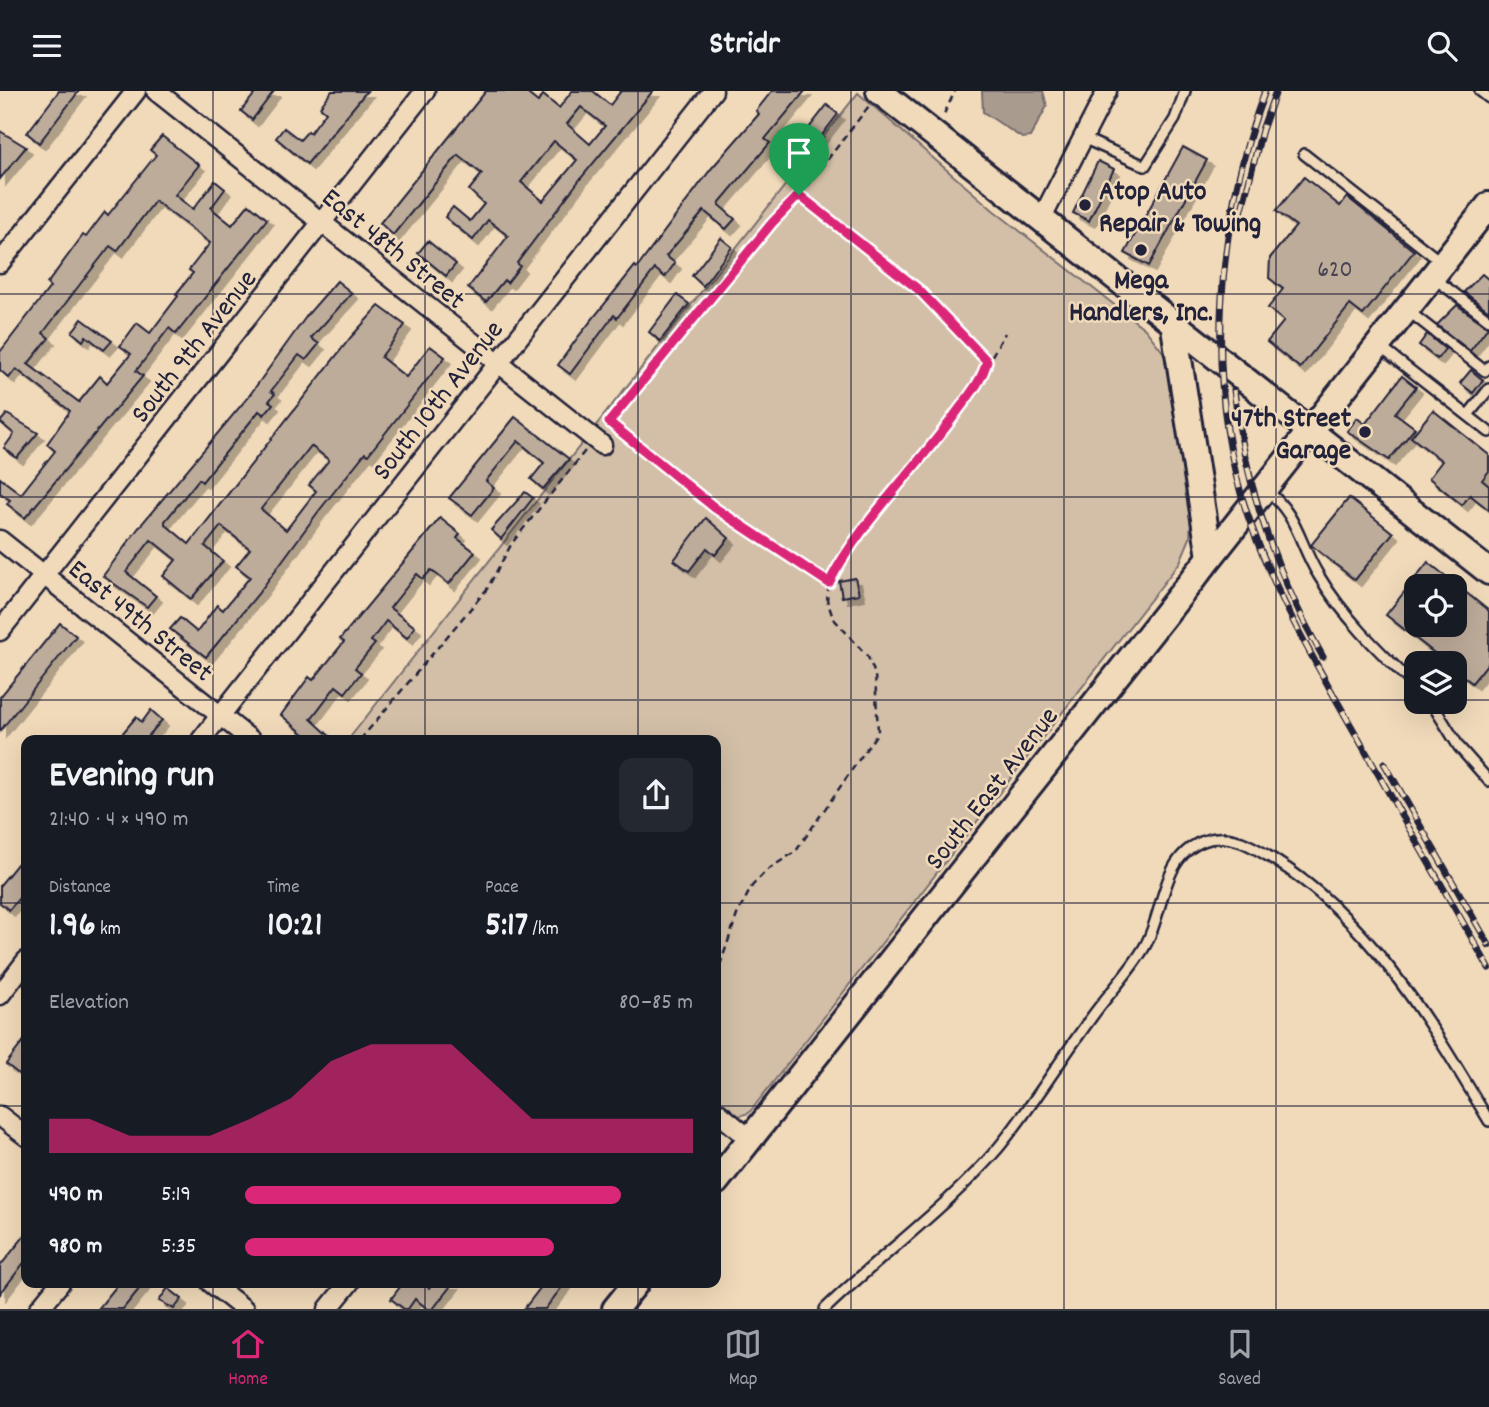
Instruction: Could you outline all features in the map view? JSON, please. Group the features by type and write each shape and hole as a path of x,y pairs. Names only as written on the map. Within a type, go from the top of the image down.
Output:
{"main road":[{"path":"874,98 1042,218 1488,569"},
{"name":"South East Avenue","path":"721,1176 1489,205"},
{"path":"1173,321 1210,557"},
{"path":"615,1309 632,1288"}],"street":[{"path":"0,263 136,91"},
{"name":"East 48th Street","path":"156,91 599,442"},
{"name":"South 9th Avenue","path":"0,631 425,91"},
{"name":"South 10th Avenue","path":"205,735 713,91"},
{"path":"1042,218 1107,91"},
{"name":"East 49th Street","path":"0,540 245,735"},
{"path":"0,995 21,968"},
{"path":"721,1115 750,1139"},
{"path":"0,1116 21,1132"},
{"path":"39,1309 56,1288"},
{"path":"217,1288 244,1309"},
{"path":"328,1309 345,1288"}],"lane":[{"path":"1083,138 1144,166 1175,119 1185,91"},
{"path":"1480,91 1489,98"},
{"path":"1304,154 1437,270 1489,320"},
{"path":"1406,309 1485,371 1489,366"},
{"path":"1378,344 1489,432"},
{"path":"1468,415 1489,389"},
{"path":"1263,488 1292,516 1305,551 1326,586 1362,633 1404,675"},
{"path":"1438,714 1459,747 1489,781"},
{"path":"825,1309 948,1198 999,1147 1145,947 1173,865 1189,847 1212,838 1233,839 1261,851 1298,874 1325,897 1392,970 1430,1023 1489,1121"}],"path":[{"path":"944,114 955,91"},
{"path":"364,735 487,589 512,543 599,442 609,422 772,223 799,195 874,98"},
{"path":"799,195 919,290 987,361"},
{"path":"721,962 737,915 752,885 766,871 796,851 878,732 875,674 862,650 833,618 827,600 829,583 863,530 910,475 970,394 1005,334"},
{"path":"609,422 715,508 829,583"}],"shaded area":[{"path":"982,91 1043,91 1047,106 1030,137 1022,138 983,112"},
{"path":"858,93 993,210 1145,329 1163,352 1168,365 1191,522 1190,538 1180,562 749,1113 739,1116 721,1103 721,735 352,735"}],"building":[{"path":"59,91 79,91 39,143 27,133"},
{"path":"257,91 274,91 252,120 241,111"},
{"path":"332,91 367,91 307,164 276,138 284,128 300,140 308,131 310,133 326,112 320,107"},
{"path":"486,91 524,91 538,102 543,95 559,108 572,91 593,91 610,105 621,91 653,91 581,178 517,263 520,266 507,283 504,280 486,302 468,288 508,236 488,220 473,240 445,217 453,207 470,221 484,204 469,190 482,174 458,155 393,235 380,223","holes":["581,107 605,126 590,144 567,124","554,141 577,160 543,201 521,182"]},
{"path":"772,91 805,91 765,139 770,143 720,202 719,205 735,219 726,229 704,211 666,256 675,263 665,277 655,269 617,318 614,315 570,374 558,365 635,266 637,268 711,169 759,114 756,111"},
{"path":"827,105 838,114 793,173 781,164"},
{"path":"0,131 26,147 0,179"},
{"path":"162,136 199,165 175,195 193,209 215,181 225,189 211,208 232,225 249,204 267,219 176,334 169,328 136,371 143,376 25,518 7,504 10,500 0,493 0,478 21,494 55,451 47,444 70,411 16,369 9,378 0,370 0,352 50,287 47,284 83,235 86,237 105,212 108,215 156,155 150,150","holes":["155,201 210,243 189,270 193,273 176,294 178,296 150,333 137,323 120,346 131,354 107,383 100,376 79,402 28,364 49,338 43,333 81,283 110,246 117,251"]},
{"path":"1183,147 1207,160 1149,266 1125,253"},
{"path":"1098,161 1114,169 1089,221 1073,213"},
{"path":"1304,177 1340,206 1347,197 1414,251 1363,315 1350,305 1300,368 1267,342 1284,321 1268,308 1283,289 1269,278 1270,258 1296,226 1276,211"},
{"path":"721,238 732,247 703,286 692,276"},
{"path":"428,241 456,264 446,276 418,253"},
{"path":"1482,274 1489,280 1489,311 1464,292"},
{"path":"337,281 352,293 311,338 319,344 306,360 299,355 271,391 275,394 269,401 273,404 264,415 259,411 202,482 199,479 165,521 165,524 189,544 351,337 379,306 405,325 381,357 406,377 430,346 445,357 368,455 365,453 258,594 206,657 170,629 180,618 197,632 217,605 223,610 250,577 236,566 250,549 221,526 205,546 223,561 191,599 163,576 176,560 151,540 126,572 156,596 147,607 103,576 140,526 249,396 308,314","holes":["311,446 329,460 309,485 316,491 286,530 261,509"]},
{"path":"677,295 689,304 660,341 649,332"},
{"path":"1457,305 1488,327 1470,351 1437,325"},
{"path":"82,319 112,341 104,350 86,336 83,341 72,332"},
{"path":"1427,334 1445,349 1437,359 1419,345"},
{"path":"1471,370 1483,380 1473,393 1460,383"},
{"path":"1402,376 1416,387 1395,413 1415,428 1389,460 1347,431 1357,418 1365,424"},
{"path":"1433,410 1489,455 1489,471 1482,480 1489,486 1489,510 1470,495 1462,505 1429,478 1442,461 1411,437"},
{"path":"7,414 38,433 17,458 4,448 14,434 0,422"},
{"path":"515,417 569,459 543,489 531,479 544,463 518,441 486,481 494,488 472,515 449,498"},
{"path":"525,492 533,498 501,539 491,530"},
{"path":"1349,498 1393,533 1355,580 1311,545"},
{"path":"440,518 460,534 457,538 475,552 449,584 431,570 423,579 417,574 390,608 415,627 407,638 386,621 371,641 375,644 355,668 361,673 345,693 336,686 311,719 329,735 305,735 281,715 309,677 313,680 344,642 340,639"},
{"path":"706,518 729,538 715,555 707,548 689,571 674,560"},
{"path":"1428,562 1443,574 1418,574"},
{"path":"855,578 859,594 842,597 839,581"},
{"path":"1404,592 1404,629 1386,615"},
{"path":"1467,593 1489,611 1489,662 1472,683 1467,679 1467,651 1432,651 1414,637 1467,637"},
{"path":"60,623 76,636 0,731 0,697"},
{"path":"151,710 162,720 149,735 121,735 136,717 142,722"},
{"path":"21,859 21,896 9,910 0,903 0,885"},
{"path":"21,1044 21,1076 6,1064"},
{"path":"21,1240 21,1267 0,1294 0,1266"},
{"path":"115,1288 140,1288 123,1309 98,1309"},
{"path":"168,1288 182,1299 174,1309 159,1301"},
{"path":"399,1288 449,1288 433,1309 428,1309 415,1299 408,1309 404,1309 391,1299"},
{"path":"540,1288 561,1288 545,1309 524,1309"}],"railway":[{"path":"1265,91 1236,193 1222,302 1221,358 1225,412 1234,465 1259,545 1298,630 1489,968"},
{"path":"1241,213 1262,130 1276,91"},
{"path":"1234,390 1246,460 1265,528 1291,594 1323,657"},
{"path":"1384,763 1489,945"}],"place":[{"name":"Atop Auto Repair & Towing","path":"1085,205"},
{"name":"Mega Handlers, Inc.","path":"1141,250"},
{"name":"47th Street Garage","path":"1365,432"}],"route":[{"path":"799,195 934,303 966,342 987,361 970,394 910,475 863,530 829,583 816,577 715,508 609,422 772,223 799,195"}]}
